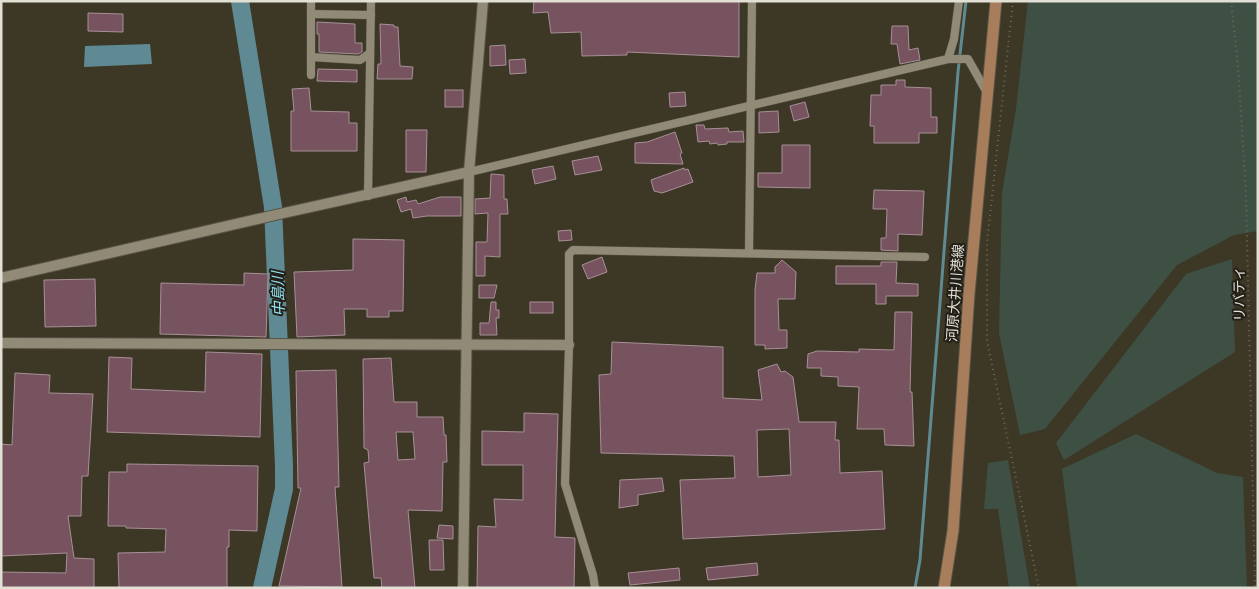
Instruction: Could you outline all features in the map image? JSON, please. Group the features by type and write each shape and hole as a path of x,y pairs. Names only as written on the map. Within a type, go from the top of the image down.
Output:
{"main road":[{"name":"河原大井川港線","path":"944,588 953,531 969,294 986,91 996,1"}],"street":[{"path":"311,1 311,75"},
{"path":"368,196 371,1"},
{"path":"463,588 470,172 483,1"},
{"path":"749,252 752,1"},
{"path":"950,59 959,1"},
{"path":"311,14 371,15"},
{"path":"311,56 360,60 370,53"},
{"path":"1,278 284,213 368,196 950,59 968,59 986,91"},
{"path":"595,588 565,484 569,345 569,254 573,250 925,256"},
{"path":"1,343 569,345"}],"path":[{"path":"1013,1 987,243 987,341 1039,588"},
{"name":"リバティ","path":"1231,1 1238,66 1246,195 1255,588"}],"green space":[{"path":"1028,1 1258,1 1258,231 1234,235 1177,265 1045,429 1020,435 999,333 1002,193 1016,109"},
{"path":"1232,259 1235,352 1064,460 1056,443 1186,274"},
{"path":"1136,434 1217,473 1243,477 1247,588 1077,588 1062,469"},
{"path":"1008,460 1030,588 1009,588 998,509 984,509 988,463"}],"water":[{"path":"150,44 152,64 84,67 85,46"}],"building":[{"path":"534,1 739,1 739,57 627,52 627,55 582,56 581,32 551,33 548,12 533,13"},
{"path":"88,13 123,14 123,32 88,31"},
{"path":"317,22 355,24 355,43 362,43 362,52 358,54 319,52"},
{"path":"380,24 398,27 400,66 413,67 412,79 377,79 378,64 381,64"},
{"path":"892,26 908,26 909,50 918,48 920,60 900,64 897,44 891,44"},
{"path":"505,45 506,65 490,66 490,46"},
{"path":"525,59 526,73 510,74 509,60"},
{"path":"318,69 357,70 357,82 317,81"},
{"path":"896,80 905,80 905,87 931,88 931,117 937,117 937,133 919,133 919,143 874,143 874,126 870,126 871,95 881,95 881,85 896,85"},
{"path":"309,88 311,111 349,112 349,123 357,123 357,151 291,151 291,111 294,111 292,89"},
{"path":"445,90 463,90 463,107 445,107"},
{"path":"685,92 686,106 670,107 669,93"},
{"path":"805,102 809,117 794,121 790,106"},
{"path":"778,111 779,132 759,133 759,112"},
{"path":"696,125 704,125 705,129 728,128 729,132 743,131 744,142 727,142 727,144 718,145 717,143 710,144 709,141 698,142"},
{"path":"406,130 427,130 426,172 406,172"},
{"path":"675,132 682,153 680,154 683,164 635,163 635,143 647,142"},
{"path":"782,145 810,145 810,188 758,187 758,173 782,173"},
{"path":"598,156 602,170 575,175 572,161"},
{"path":"553,166 556,179 535,184 532,170"},
{"path":"684,168 685,170 688,169 693,182 662,193 654,191 651,180"},
{"path":"491,174 504,175 504,199 507,199 508,214 500,214 500,257 485,256 485,276 476,276 476,242 487,242 488,213 475,214 475,199 490,198"},
{"path":"874,190 924,191 922,235 898,234 898,251 881,250 881,238 886,238 887,209 873,209"},
{"path":"406,197 407,202 416,200 418,204 440,197 461,197 461,216 413,218 411,209 401,212 397,200"},
{"path":"571,230 572,240 559,241 558,231"},
{"path":"353,239 404,240 403,311 389,311 389,317 367,317 367,309 344,309 345,335 297,337 294,272 353,270"},
{"path":"602,257 607,272 588,279 582,265"},
{"path":"782,260 796,272 795,299 778,299 779,330 787,330 787,348 765,349 765,345 755,345 755,290 757,273 775,273 775,267"},
{"path":"881,262 897,262 896,283 918,284 918,296 886,296 886,304 876,304 876,284 836,284 836,266 881,266"},
{"path":"244,273 268,274 266,337 160,334 161,283 244,285"},
{"path":"95,279 96,326 45,327 44,280"},
{"path":"479,285 497,285 494,298 479,298"},
{"path":"491,302 496,302 496,310 499,310 499,318 496,318 497,335 480,335 480,323 489,323"},
{"path":"530,302 553,302 553,313 530,313"},
{"path":"895,312 912,312 910,392 912,392 914,446 885,445 884,429 857,429 859,387 838,386 838,377 821,376 821,368 807,368 808,354 817,351 859,352 859,349 894,350"},
{"path":"612,342 723,347 723,398 762,400 758,370 777,364 781,372 785,371 793,377 799,422 836,422 835,440 839,440 840,473 882,471 885,529 683,539 680,480 735,478 734,456 601,453 599,375 611,374","holes":["789,429 791,475 758,477 757,430"]},
{"path":"206,352 262,354 260,437 107,432 109,357 132,358 131,389 205,392"},
{"path":"391,358 394,402 417,402 417,417 443,417 447,462 443,462 442,511 408,510 415,588 382,588 381,578 374,578 364,463 369,462 368,450 364,448 363,359","holes":["396,432 413,432 415,459 398,460"]},
{"path":"336,370 339,487 335,487 342,587 279,586 301,488 298,488 296,371"},
{"path":"15,373 50,375 49,393 93,394 88,476 82,476 81,516 68,516 74,558 94,559 94,588 1,588 1,572 66,573 67,553 1,556 1,444 12,445"},
{"path":"524,413 558,414 555,537 575,538 574,588 477,588 478,526 496,527 494,499 523,500 523,465 482,465 482,431 524,432"},
{"path":"127,464 258,466 257,531 229,530 227,588 119,588 118,553 165,552 166,529 108,526 109,472 127,472"},
{"path":"662,478 664,491 638,495 638,505 619,508 620,480"},
{"path":"439,525 453,526 453,539 437,538"},
{"path":"429,540 443,540 444,570 430,570"},
{"path":"757,563 758,575 708,580 706,568"},
{"path":"679,568 680,580 630,585 628,573"}],"waterway":[{"name":"中島川","path":"240,1 273,207 284,466 284,489 262,588"},
{"path":"915,588 920,560 958,72 966,1"}]}
